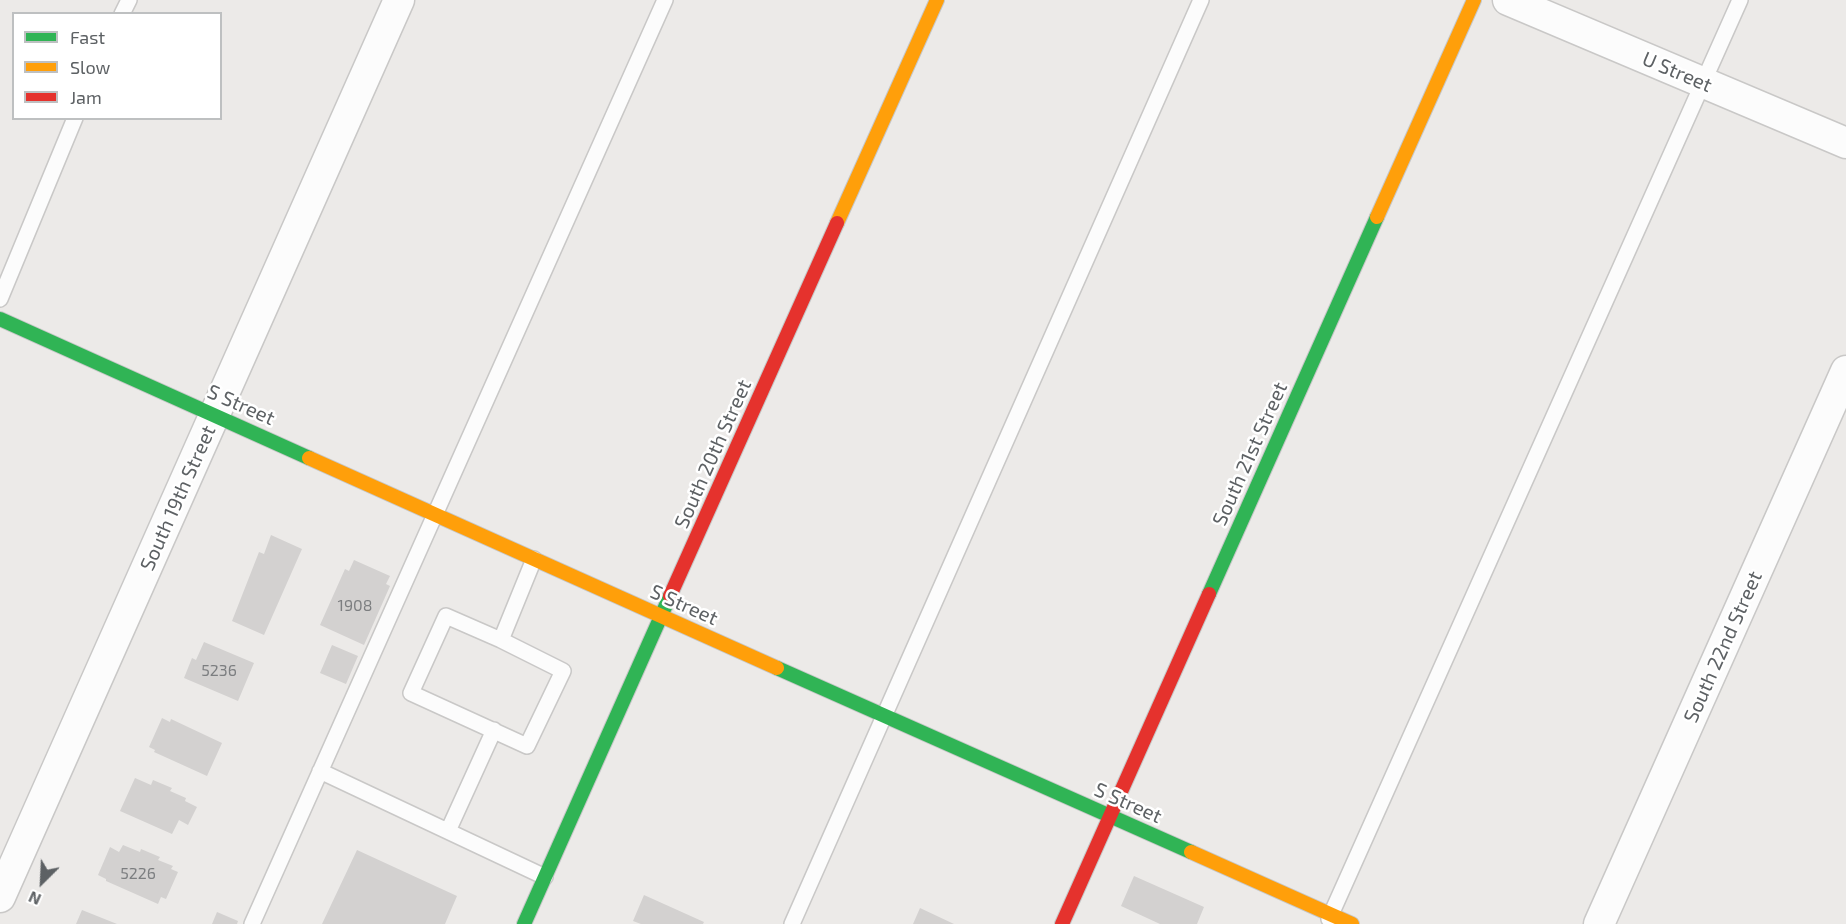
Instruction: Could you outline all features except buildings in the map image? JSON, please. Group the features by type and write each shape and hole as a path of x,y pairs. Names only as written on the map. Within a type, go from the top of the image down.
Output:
{"street":[{"name":"South 19th Street","path":"0,897 399,0"},
{"name":"South 20th Street","path":"524,924 937,0"},
{"name":"South 21st Street","path":"1062,924 1474,0"},
{"name":"U Street","path":"1508,0 1846,143"},
{"name":"S Street","path":"0,319 1110,816 1329,919 1352,924"},
{"name":"South 22nd Street","path":"1599,924 1846,371"}],"lane":[{"path":"252,924 663,0"},
{"path":"792,924 1201,0"},
{"path":"1329,919 1740,0"},
{"path":"0,298 74,120"},
{"path":"501,640 534,559"},
{"path":"446,616 501,640 563,671 527,746 411,693 446,616"},
{"path":"448,831 494,730"},
{"path":"320,771 545,877"}],"traffic: fast":[{"path":"1209,594 1377,217"},
{"path":"0,319 309,458"},
{"path":"524,924 670,596"},
{"path":"777,668 1191,852"}],"traffic: slow":[{"path":"837,223 937,0"},
{"path":"1377,217 1474,0"},
{"path":"309,458 777,668"},
{"path":"1191,852 1352,924"}],"traffic: jam":[{"path":"670,596 837,223"},
{"path":"1062,924 1209,594"}]}
